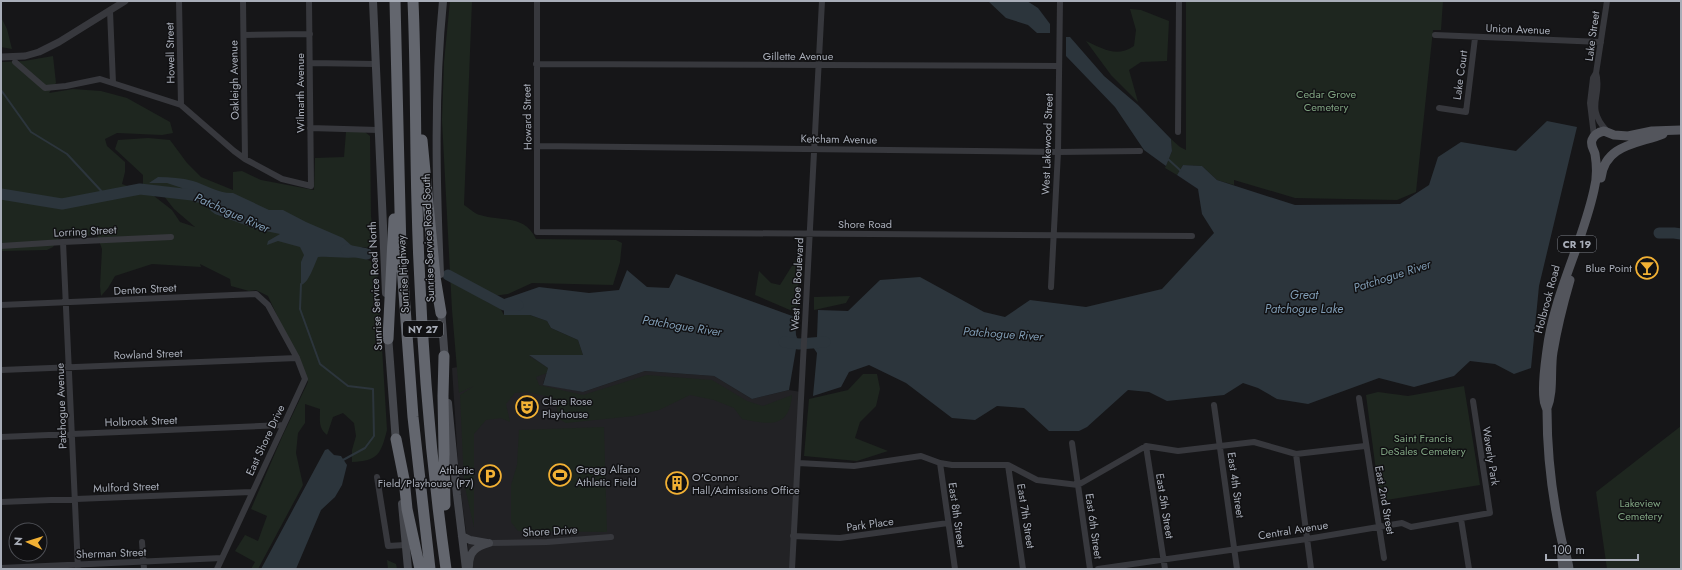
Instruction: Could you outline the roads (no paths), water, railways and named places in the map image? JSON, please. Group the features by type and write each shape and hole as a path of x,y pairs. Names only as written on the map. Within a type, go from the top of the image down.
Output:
{"highway":[{"name":"Sunrise Highway","path":"395,1 400,145 401,252 411,393 430,569"},
{"name":"Sunrise Highway","path":"413,1 417,205 421,303 430,430 446,566"},
{"path":"415,93 423,146 435,277 441,313"},
{"path":"388,339 394,213 400,145"},
{"path":"444,356 443,396 446,566"},
{"path":"396,439 404,479 407,509 420,569"}],"main road":[{"name":"Sunrise Service Road North","path":"373,1 388,339 408,569"},
{"name":"Sunrise Service Road South","path":"443,1 437,89 436,146 441,313 462,536 468,569"},
{"name":"Holbrook Road","path":"1569,569 1561,537 1550,467 1547,436 1547,408 1544,399 1544,391 1550,334 1559,294 1594,192 1596,167 1595,153 1592,143 1594,136 1600,132 1628,136 1652,131 1668,132 1681,130"},
{"name":"Holbrook Road","path":"1547,408 1550,399 1553,354 1560,315 1597,199 1602,168 1609,157 1617,150 1639,140 1654,138 1668,132"},
{"path":"1611,133 1618,144 1617,150"},
{"path":"1595,153 1603,157 1609,157"},
{"path":"462,536 470,540 490,543"},
{"name":"Holbrook Road","path":"1561,537 1563,569"},
{"path":"468,569 470,556 473,550 490,543"}],"street":[{"path":"1,57 20,57 39,52 59,42 125,1"},
{"name":"Howell Street","path":"179,1 181,105"},
{"name":"Oakleigh Avenue","path":"243,1 245,159"},
{"name":"Wilmarth Avenue","path":"245,159 282,179 310,186 309,1"},
{"name":"Howard Street","path":"537,1 537,232"},
{"name":"West Roe Boulevard","path":"792,569 822,1"},
{"name":"West Lakewood Street","path":"1051,287 1058,152 1060,1"},
{"path":"1178,132 1180,1"},
{"name":"Lake Street","path":"1596,73 1607,1"},
{"path":"110,10 113,83"},
{"path":"244,35 310,34"},
{"name":"Union Avenue","path":"1435,35 1475,38 1601,42"},
{"name":"Lake Court","path":"1439,108 1466,112 1475,38"},
{"path":"15,62 45,88 66,86 100,79 181,105 245,159"},
{"path":"310,63 375,64"},
{"name":"Gillette Avenue","path":"536,64 1059,66"},
{"path":"1596,73 1598,79 1596,111 1599,121 1611,133"},
{"path":"1594,136 1590,103 1593,78 1596,73"},
{"path":"310,128 378,130"},
{"name":"Ketcham Avenue","path":"537,146 1058,152 1140,151"},
{"name":"Shore Road","path":"537,232 1192,236"},
{"name":"Lorring Street","path":"1,246 171,237"},
{"name":"Patchogue Avenue","path":"63,242 67,302 78,567"},
{"name":"Denton Street","path":"1,305 256,294 268,305 277,320"},
{"name":"East Shore Drive","path":"217,569 282,425 305,379 297,358 277,320"},
{"name":"Rowland Street","path":"1,370 297,358"},
{"name":"East 2nd Street","path":"1359,398 1365,446 1384,558"},
{"name":"Waverly Park","path":"1473,401 1490,513"},
{"name":"East 4th Street","path":"1214,405 1221,445 1237,569"},
{"name":"Holbrook Street","path":"1,436 282,425"},
{"path":"798,463 854,466 920,456 940,463 952,465 1008,465 1037,480 1078,485 1146,446 1178,451 1254,442 1296,454 1308,454 1365,446"},
{"path":"1072,443 1078,485"},
{"name":"East 5th Street","path":"1146,446 1165,569"},
{"path":"1296,454 1311,569"},
{"name":"East 8th Street","path":"940,463 955,569"},
{"name":"East 7th Street","path":"1008,465 1024,569"},
{"path":"377,477 388,546 405,546"},
{"name":"East 6th Street","path":"1078,485 1090,569"},
{"name":"Mulford Street","path":"1,502 251,492"},
{"name":"Central Avenue","path":"1098,569 1307,539 1379,526 1402,523 1411,527 1490,513"},
{"path":"1461,519 1469,569"},
{"name":"Park Place","path":"793,536 840,538 948,523"},
{"name":"Shore Drive","path":"490,543 547,542 611,537"},
{"path":"142,542 144,569"},
{"name":"Sherman Street","path":"1,568 78,567 222,558"}],"water":[{"path":"988,1 1027,1 1038,8 1050,24 1050,33 1037,33 1028,25 1006,18"},
{"path":"1066,37 1070,37 1104,76 1138,105 1171,139 1172,151 1166,166 1144,150 1115,107 1066,56"},
{"name":"Great Patchogue Lake","path":"1547,121 1577,127 1539,286 1531,368 1514,374 1495,364 1470,361 1454,376 1414,387 1379,378 1308,404 1277,399 1258,388 1243,383 1224,395 1167,401 1149,392 1128,390 1087,427 1079,431 1049,431 1024,408 997,406 975,420 952,418 906,383 869,365 849,372 841,387 813,396 817,353 811,344 817,337 818,310 848,311 880,280 920,277 984,312 1005,317 1030,300 1086,307 1162,289 1214,233 1202,214 1198,189 1177,175 1183,165 1202,166 1217,180 1295,205 1400,204 1429,185 1438,157 1461,142 1516,151"},
{"path":"158,177 193,181 218,191 233,193 269,210 283,210 343,238 360,253 359,257 318,257 309,277 304,284 301,285 301,262 304,255 300,247 278,241 267,245 268,241 280,234 256,229 215,214 207,206 185,197 182,188 167,183 149,183"},
{"path":"627,270 647,287 669,288 676,274 795,317 796,335 799,344 796,349 789,390 752,399 714,376 645,371 583,392 543,385 548,368 529,355 583,355 578,340 551,328 547,321 530,315 504,315 504,299 539,287 589,293 619,290"},
{"path":"328,449 334,455 341,456 347,465 342,485 335,497 321,510 296,569 261,569 325,450"}],"waterway":[{"path":"1,90 31,132 67,154 105,195"},
{"path":"1168,159 1181,171"},
{"name":"Patchogue River","path":"1,194 62,204 140,189 192,195 197,197"},
{"name":"Patchogue River","path":"1659,233 1681,234"},
{"name":"Patchogue River","path":"346,250 367,254"},
{"name":"Patchogue River","path":"448,275 504,305 518,305"},
{"path":"301,284 300,309 320,364 348,386 373,389 374,436 365,448 343,460"},
{"name":"Patchogue River","path":"784,342 799,344 825,342"}],"place":[{"name":"Blue Point","path":"1647,268"},
{"name":"Clare Rose Playhouse","path":"527,407"},
{"name":"Gregg Alfano Athletic Field","path":"560,475"},
{"name":"Athletic Field/Playhouse (P7)","path":"490,476"},
{"name":"O'Connor Hall/Admissions Office","path":"677,483"}],"park label":[{"name":"Cedar Grove Cemetery","path":"1326,100"},
{"name":"Saint Francis DeSales Cemetery","path":"1423,444"},
{"name":"Lakeview Cemetery","path":"1640,509"}]}
